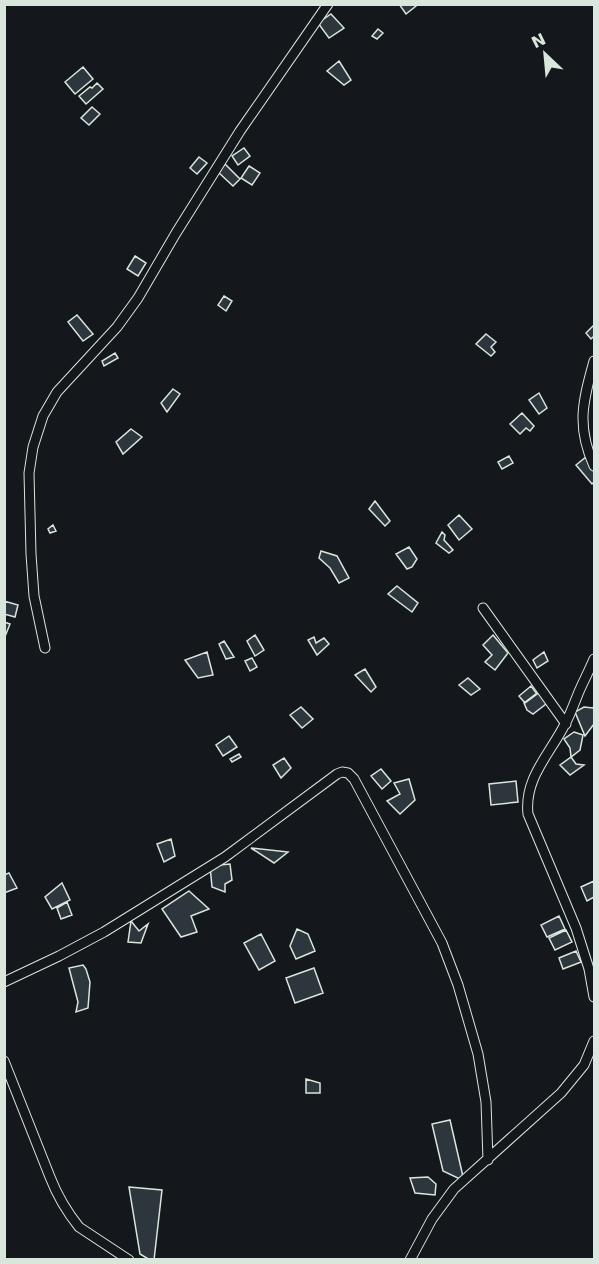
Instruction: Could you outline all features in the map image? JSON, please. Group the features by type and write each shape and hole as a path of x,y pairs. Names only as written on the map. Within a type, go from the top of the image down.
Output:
{"street":[{"path":"45,648 34,596 29,473 33,447 43,416 57,392 117,327 138,298 240,131 328,4"},
{"path":"594,361 585,393 582,420 586,446 594,466"},
{"path":"483,608 566,724"},
{"path":"594,659 566,724 529,788 526,801 528,814 576,928 589,969 594,997"},
{"path":"4,982 104,932 225,857 337,774 342,771 348,773 368,804 442,943 458,985 478,1054 486,1102 488,1160"},
{"path":"410,1260 432,1219 454,1190 561,1093 585,1065 594,1041"},
{"path":"4,1061 56,1193 79,1227 129,1260"}],"building":[{"path":"399,4 415,4 416,6 406,14"},
{"path":"331,14 344,28 329,38 318,23"},
{"path":"378,29 383,33 377,39 372,36"},
{"path":"339,61 351,80 344,85 327,71"},
{"path":"83,67 93,79 75,94 65,82"},
{"path":"97,83 103,89 86,104 79,96"},
{"path":"92,107 100,114 89,125 81,118"},
{"path":"244,148 250,156 238,165 232,156"},
{"path":"199,157 207,163 197,174 190,168"},
{"path":"225,164 240,179 233,186 218,172"},
{"path":"249,166 260,173 252,185 241,178"},
{"path":"135,256 146,263 138,276 127,269"},
{"path":"224,296 232,301 226,311 218,305"},
{"path":"77,315 93,334 83,341 68,322"},
{"path":"594,325 594,336 591,339 586,333"},
{"path":"486,334 496,342 491,347 495,352 491,356 476,344"},
{"path":"115,353 118,358 104,366 102,361"},
{"path":"173,389 180,394 167,412 161,403"},
{"path":"539,393 547,408 539,414 529,400"},
{"path":"522,413 534,426 530,431 526,428 520,434 510,424"},
{"path":"131,429 142,437 123,454 116,442"},
{"path":"509,456 513,463 502,469 498,462"},
{"path":"586,457 594,472 592,484 576,465"},
{"path":"375,501 390,521 385,526 369,509"},
{"path":"459,515 472,529 459,540 448,525"},
{"path":"53,525 56,531 50,533 48,529"},
{"path":"442,532 445,535 444,540 453,550 449,553 436,543"},
{"path":"409,547 417,559 412,567 407,569 396,554"},
{"path":"321,551 337,556 349,578 339,583 330,568 319,558"},
{"path":"397,586 418,603 412,612 388,594"},
{"path":"4,601 18,605 15,617 4,614"},
{"path":"4,622 10,624 4,639"},
{"path":"255,635 264,650 255,656 247,641"},
{"path":"493,635 508,653 495,670 485,662 492,655 483,645"},
{"path":"314,637 316,643 324,638 329,644 317,655 308,640"},
{"path":"224,641 234,657 226,659 219,644"},
{"path":"207,652 213,675 198,678 185,660"},
{"path":"544,652 548,661 537,668 533,660"},
{"path":"252,658 257,667 250,671 245,661"},
{"path":"365,669 376,687 371,692 355,675"},
{"path":"468,678 480,689 471,695 459,685"},
{"path":"531,686 537,694 525,703 519,696"},
{"path":"541,690 550,701 533,714 527,710 524,703"},
{"path":"594,706 594,724 585,736 575,712 584,707 593,708"},
{"path":"301,707 313,719 302,728 290,715"},
{"path":"574,732 583,735 580,750 571,757 570,748 564,739"},
{"path":"229,736 237,747 223,756 216,745"},
{"path":"239,754 241,757 232,762 230,759"},
{"path":"571,757 576,764 584,765 570,775 560,765"},
{"path":"284,758 291,768 281,778 273,765"},
{"path":"381,769 391,781 382,789 371,776"},
{"path":"409,779 415,800 400,814 387,801 400,794 394,783"},
{"path":"516,781 518,802 491,805 489,784"},
{"path":"171,839 175,856 164,862 157,844"},
{"path":"251,848 288,852 274,863"},
{"path":"230,864 232,880 225,884 225,892 212,887 210,866"},
{"path":"9,873 17,888 4,893 4,875"},
{"path":"594,881 594,897 587,901 581,887"},
{"path":"62,883 70,900 52,909 45,897"},
{"path":"189,891 209,909 191,916 197,932 181,937 162,909"},
{"path":"67,902 72,915 61,919 57,908"},
{"path":"559,916 565,929 547,937 541,925"},
{"path":"131,921 139,931 148,924 141,943 128,942"},
{"path":"297,929 308,934 315,951 296,959 290,946"},
{"path":"566,930 572,942 555,950 549,938"},
{"path":"261,934 275,961 259,970 244,943"},
{"path":"576,951 581,962 563,969 559,958"},
{"path":"83,965 90,982 88,1008 76,1012 78,1002 69,968"},
{"path":"314,968 323,993 295,1003 286,978"},
{"path":"306,1079 320,1083 320,1093 306,1093"},
{"path":"450,1120 464,1181 443,1171 432,1124"},
{"path":"428,1177 436,1184 435,1195 415,1193 410,1178"},
{"path":"129,1187 162,1190 154,1260 140,1254"}]}
